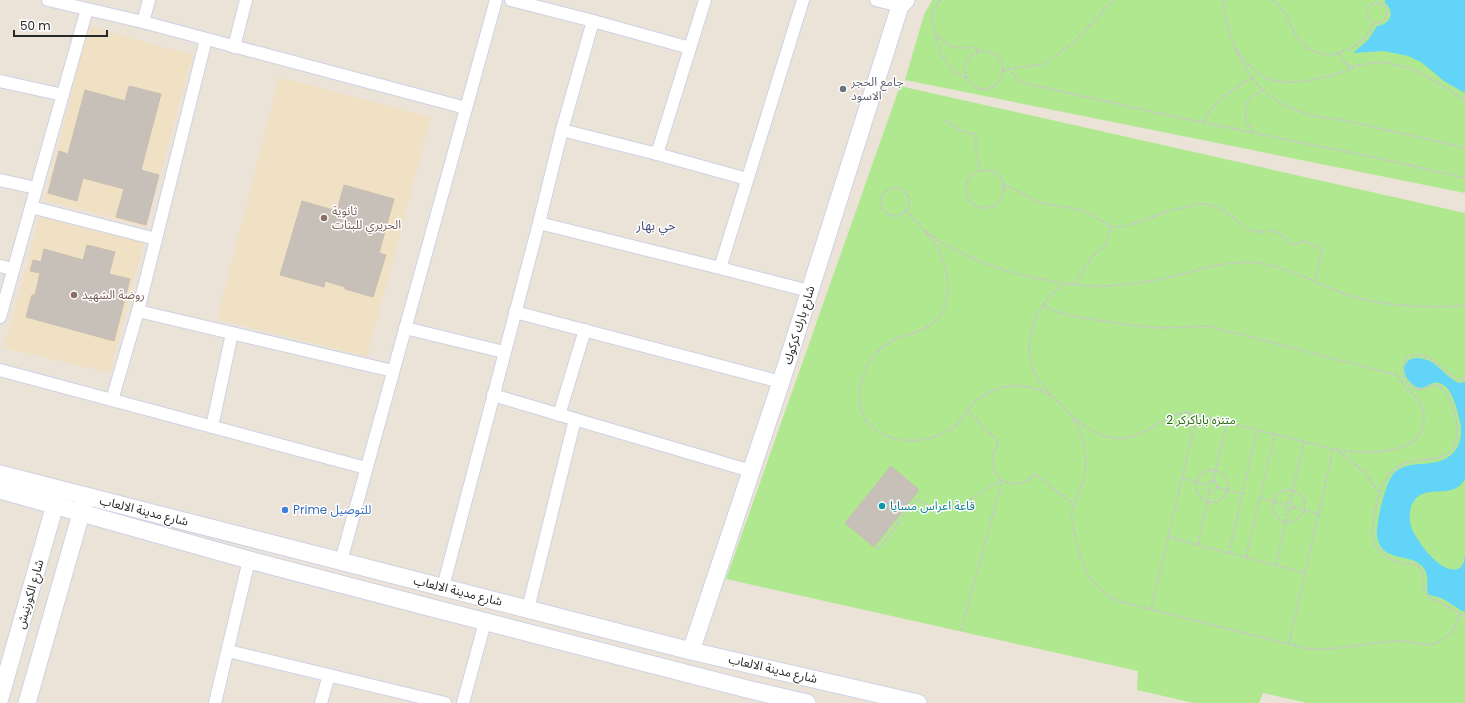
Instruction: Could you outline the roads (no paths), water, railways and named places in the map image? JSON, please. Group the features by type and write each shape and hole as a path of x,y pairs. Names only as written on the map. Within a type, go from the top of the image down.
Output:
{"main road":[{"name":"شارع بارك كركوك","path":"691,651 781,382 809,291 903,3"},
{"name":"شارع مدينة الالعاب","path":"0,474 57,497 81,513 249,560 485,622 808,703"},
{"name":"شارع مدينة الالعاب","path":"0,490 57,497 86,497 691,651 918,703"},
{"name":"شارع الكورنيش","path":"0,698 57,497"},
{"path":"27,703 86,497"},
{"path":"596,650 601,628"}],"street":[{"path":"48,0 143,22 466,108"},
{"path":"143,22 150,0"},
{"path":"234,47 246,0"},
{"path":"341,561 496,0"},
{"path":"511,0 592,20 690,48"},
{"path":"658,154 705,0"},
{"path":"720,268 804,0"},
{"path":"876,0 903,3"},
{"path":"0,317 87,9"},
{"path":"443,587 592,20"},
{"path":"112,400 138,311 206,39"},
{"path":"0,81 63,95"},
{"path":"562,130 658,154 748,179"},
{"path":"0,180 36,188"},
{"path":"31,207 156,239"},
{"path":"539,223 809,291"},
{"path":"0,266 14,269"},
{"path":"138,311 393,371"},
{"path":"515,312 781,382"},
{"path":"405,328 504,352"},
{"path":"559,415 585,330"},
{"path":"212,427 232,333"},
{"path":"0,370 366,468"},
{"path":"493,395 751,471"},
{"path":"528,609 575,419"},
{"path":"215,703 249,560"},
{"path":"463,703 485,622"},
{"path":"228,651 329,675 416,700 445,703"},
{"path":"322,703 329,675"}],"water":[{"path":"1385,0 1465,0 1465,93 1444,81 1421,62 1408,56 1384,51 1353,53 1368,40 1377,26 1382,25 1390,18 1390,10 1385,3"},
{"path":"1414,358 1428,360 1434,363 1453,380 1459,383 1465,382 1465,479 1453,490 1422,494 1416,499 1411,507 1410,522 1420,544 1432,558 1446,568 1453,570 1460,568 1464,562 1465,553 1465,612 1441,598 1428,594 1426,573 1420,564 1385,551 1380,545 1377,536 1382,502 1391,477 1395,472 1410,465 1443,460 1451,455 1457,448 1460,441 1460,422 1454,401 1448,389 1438,383 1420,388 1413,385 1406,376 1404,372 1405,365 1409,360"}],"place":[{"name":"جامع الحجر الاسود","path":"843,89"},
{"name":"ثانوية الحريري للبنات","path":"324,218"},
{"name":"روضة الشهيد","path":"74,295"},
{"name":"قاعة اعراس مسايا","path":"882,506"},
{"name":"Prime للتوصيل","path":"285,510"}],"district":[{"name":"حي بهار","path":"656,225"}],"park label":[{"name":"متنزه باباكركر 2","path":"1201,420"}]}
